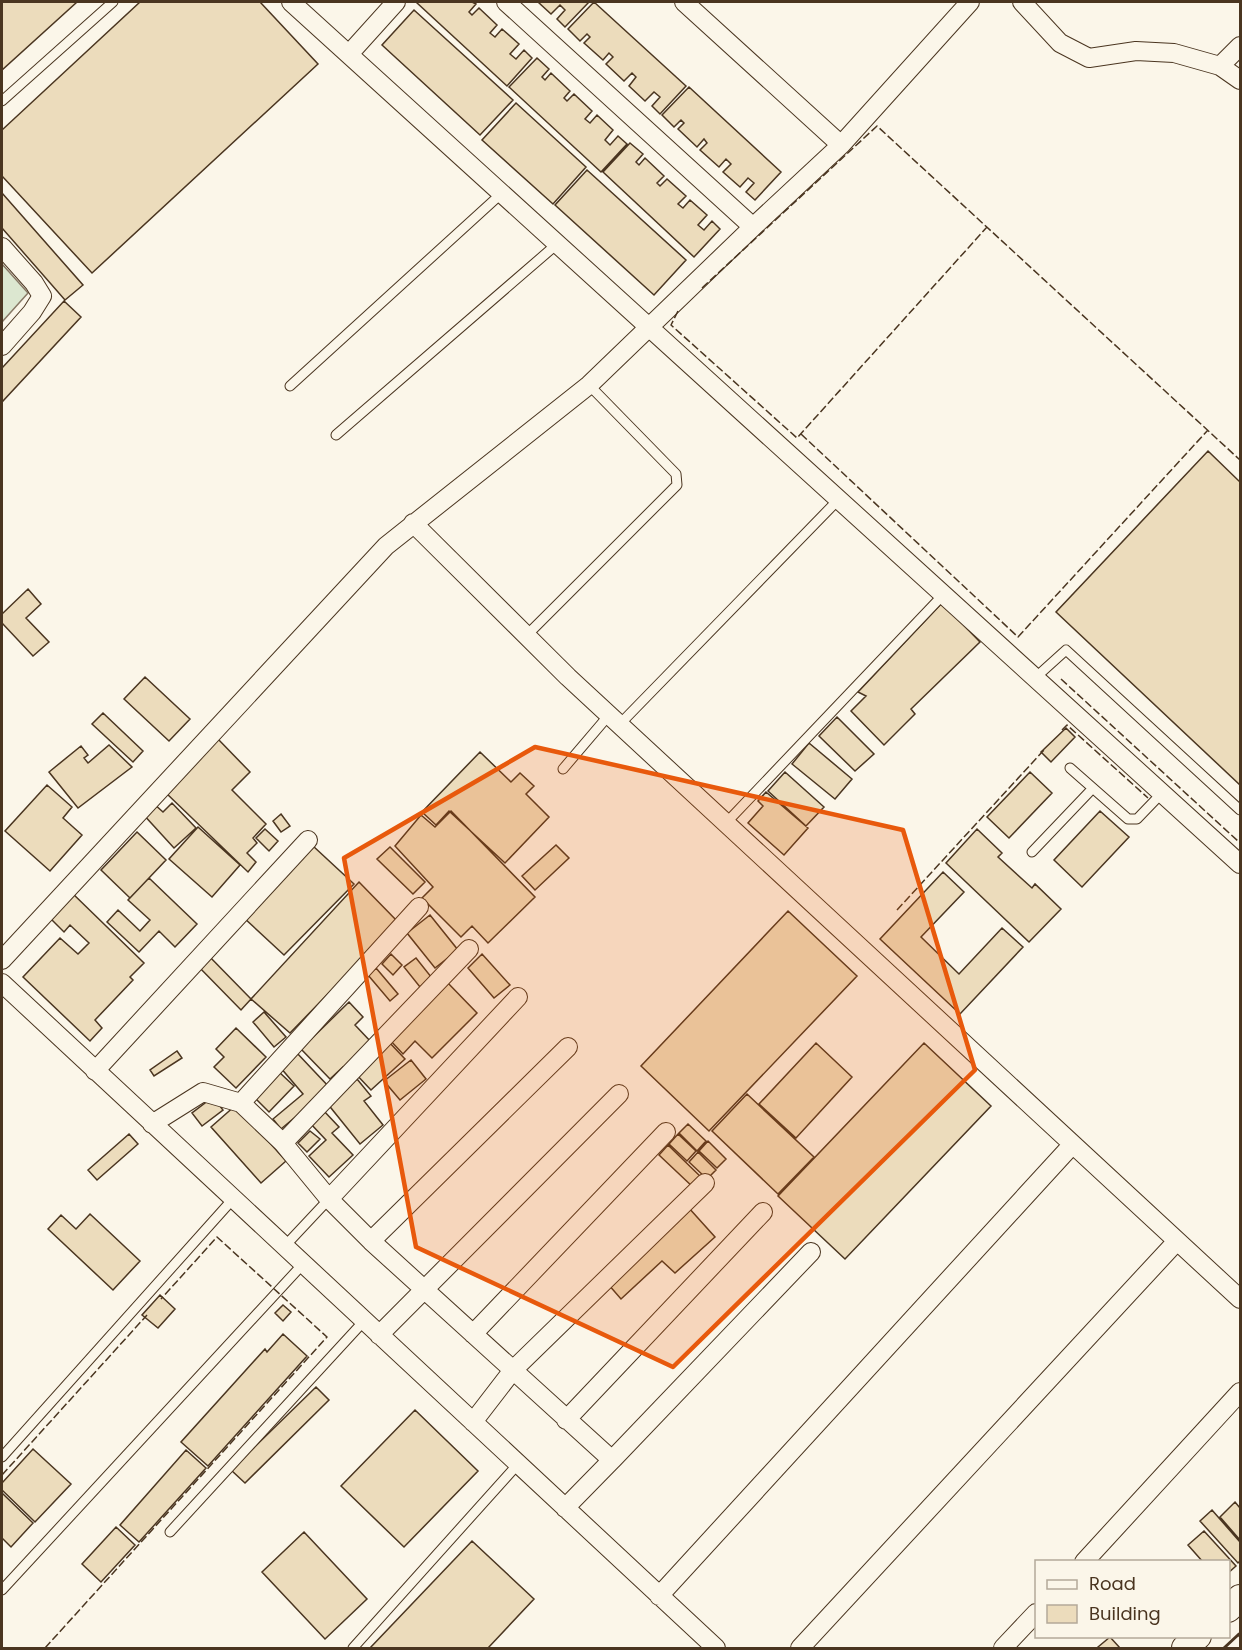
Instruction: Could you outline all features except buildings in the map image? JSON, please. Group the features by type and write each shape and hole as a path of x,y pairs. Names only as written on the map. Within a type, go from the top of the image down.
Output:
{"street":[{"path":"291,2 350,53 1240,864"},
{"path":"350,53 396,2"},
{"path":"506,2 753,227"},
{"path":"684,2 841,145"},
{"path":"2,960 386,546 589,385 841,145 970,2"},
{"path":"1022,2 1060,42 1089,58 1136,51 1174,53 1220,66 1240,80"},
{"path":"1220,66 1240,46"},
{"path":"2,247 34,283 42,296 32,312 2,346"},
{"path":"413,523 614,720 727,822 1240,1299"},
{"path":"95,1071 308,840"},
{"path":"241,1103 419,907"},
{"path":"284,1143 469,949"},
{"path":"2,983 716,1648"},
{"path":"329,1199 518,997"},
{"path":"371,1241 568,1047"},
{"path":"152,1124 203,1092 241,1103 284,1143 329,1199 371,1241 612,1460"},
{"path":"379,1335 423,1288 619,1094"},
{"path":"473,1334 666,1132"},
{"path":"659,1596 1072,1145"},
{"path":"473,1422 513,1371 705,1183"},
{"path":"566,1420 763,1212"},
{"path":"800,1648 1177,1241"},
{"path":"565,1508 811,1252"},
{"path":"1086,1560 1240,1392"},
{"path":"1003,1648 1035,1613"}],"lane":[{"path":"2,101 113,2"},
{"path":"290,386 502,193"},
{"path":"336,435 557,244"},
{"path":"526,636 677,485 676,474 589,385"},
{"path":"562,769 838,500"},
{"path":"727,822 943,595"},
{"path":"1035,678 1066,650 1240,810"},
{"path":"1071,768 1128,819 1137,819 1162,793"},
{"path":"1032,852 1093,788"},
{"path":"2,1457 233,1199"},
{"path":"284,1247 329,1199"},
{"path":"2,1590 303,1264"},
{"path":"170,1532 364,1321"},
{"path":"353,1648 518,1464"}],"highlighted area":[{"path":"535,747 903,830 975,1070 673,1367 416,1247 344,858"}],"green space":[{"path":"2,264 28,293 2,322"}],"fence":[{"path":"702,288 877,126 1240,460"},
{"path":"678,311 671,325 797,438 987,227"},
{"path":"801,434 1018,637 1208,430"},
{"path":"1061,679 1239,842"},
{"path":"1062,730 1067,725 1148,798"},
{"path":"897,910 1044,750"},
{"path":"45,1648 327,1337 217,1237 161,1299"},
{"path":"2,1475 147,1315"}],"wall":[{"path":"1224,1648 1239,1634 1240,1636"}]}
